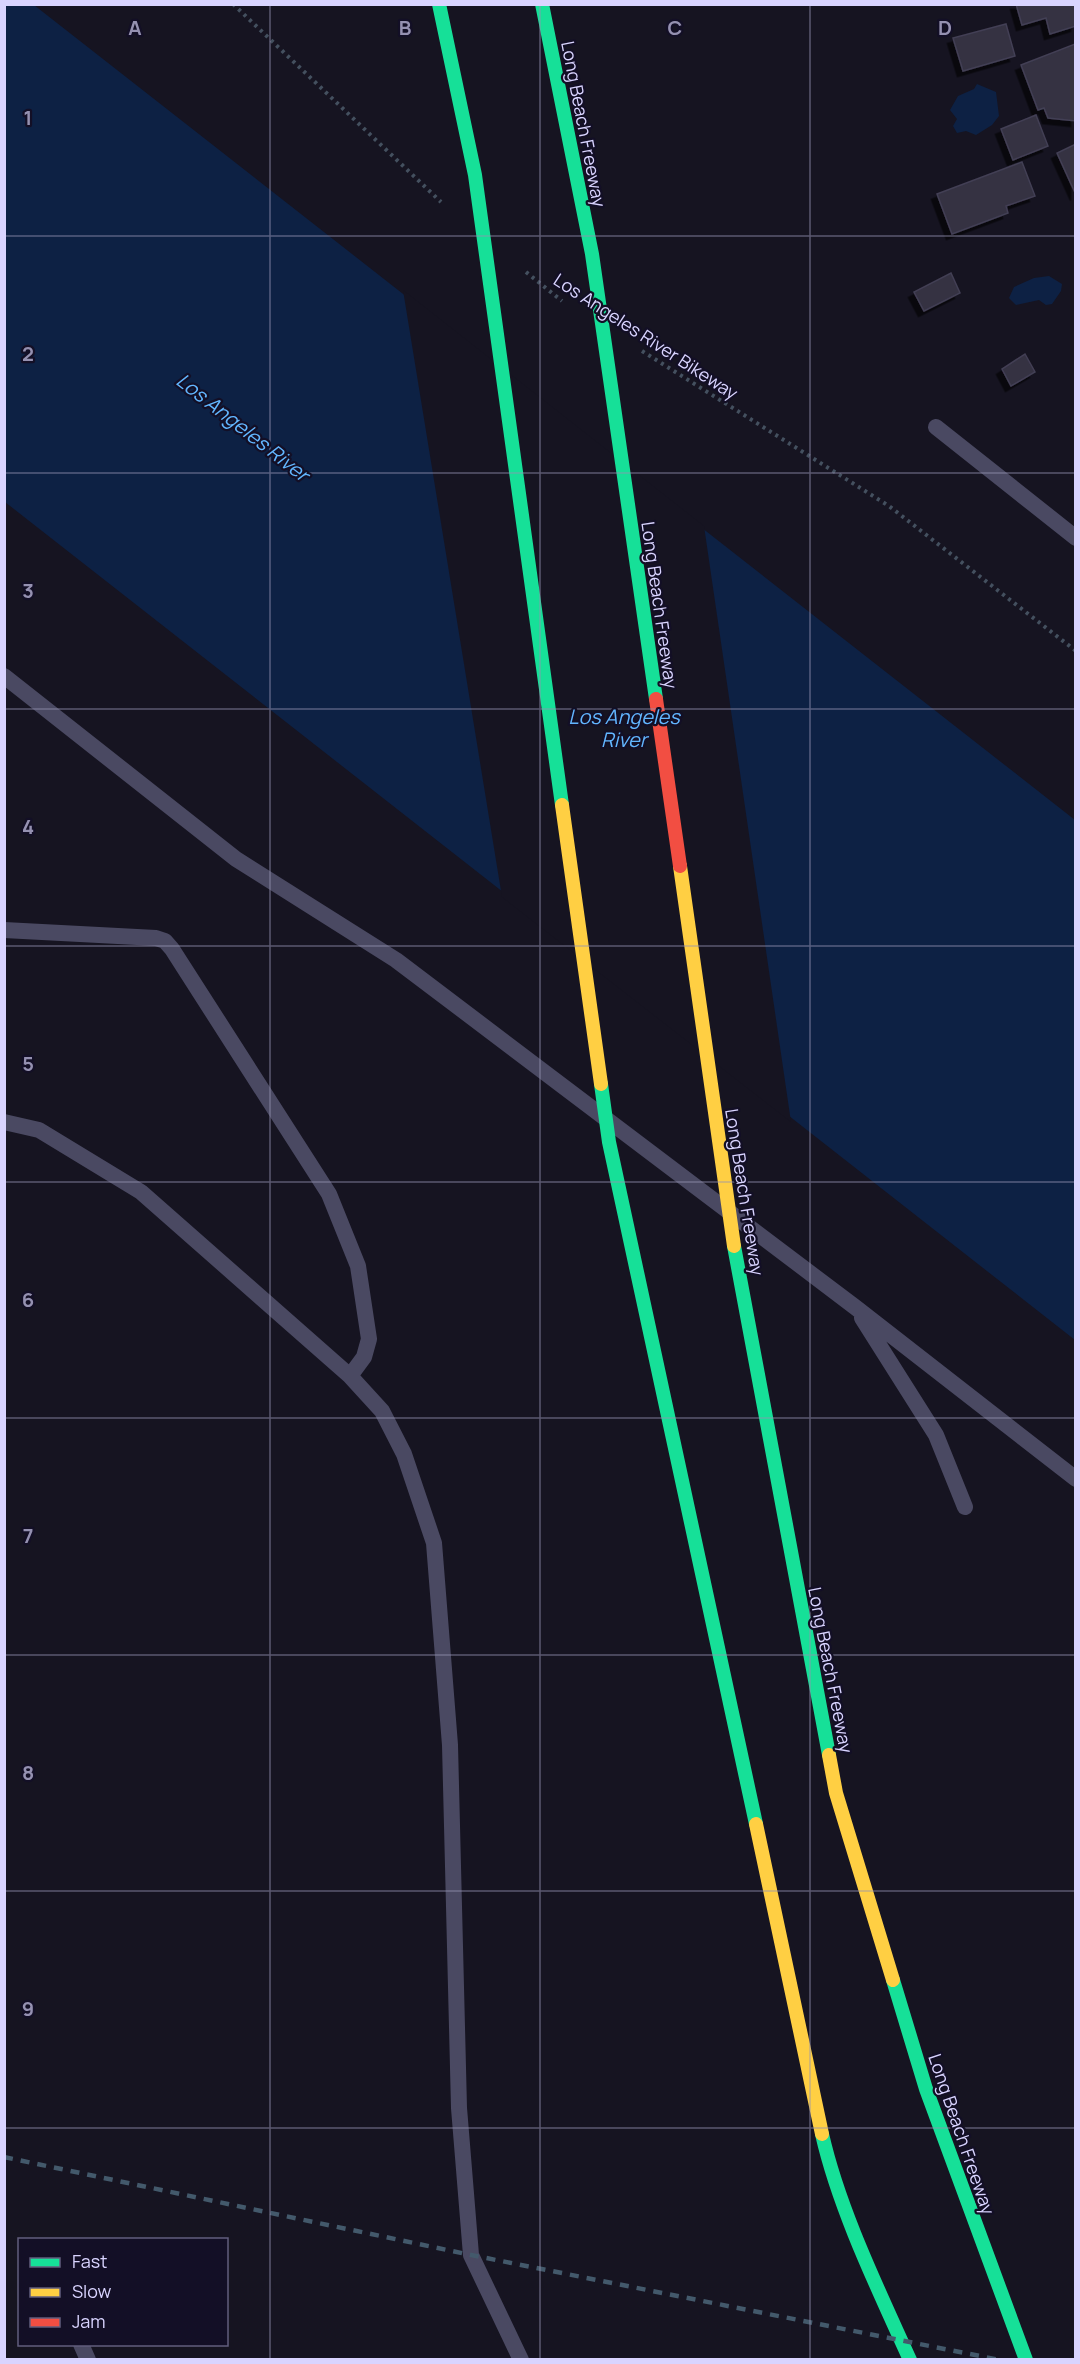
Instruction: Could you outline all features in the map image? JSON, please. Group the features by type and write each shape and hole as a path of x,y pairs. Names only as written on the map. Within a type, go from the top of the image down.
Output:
{"highway":[{"path":"439,4 475,175 609,1143 827,2155 870,2271 910,2360"},
{"name":"Long Beach Freeway","path":"542,4 592,254 734,1244 836,1793 926,2089 1026,2360"}],"lane":[{"path":"936,427 1076,538"},
{"path":"4,676 236,859 396,960 855,1307 1076,1479"},
{"path":"4,930 156,938 165,941 172,949 328,1194 358,1266 369,1339 364,1357 350,1376"},
{"path":"4,1122 39,1130 141,1192 350,1376 382,1411 404,1454 434,1543 450,1745 459,2108 471,2255 521,2360"},
{"path":"855,1307 936,1434 965,1508"},
{"path":"82,2346 88,2360"}],"path":[{"path":"233,4 445,205"},
{"name":"Los Angeles River Bikeway","path":"524,270 569,305"},
{"name":"Los Angeles River Bikeway","path":"639,349 890,506 1076,651"}],"water":[{"name":"Los Angeles River","path":"4,5 34,5 1075,820 1075,1340 5,502"},
{"path":"977,84 996,92 999,116 992,125 976,135 966,131 957,133 953,126 957,119 950,110 958,96 974,89"},
{"path":"1049,276 1062,284 1061,291 1052,304 1046,305 1039,300 1016,305 1009,298 1014,287 1034,278"}],"pier":[{"path":"403,290 704,526 791,1122 502,897"}],"building":[{"path":"1016,4 1076,4 1076,26 1050,34 1046,18 1022,25"},
{"path":"1006,24 1015,56 963,71 953,38"},
{"path":"1075,44 1076,121 1048,118 1044,108 1038,110 1021,65"},
{"path":"1036,115 1048,146 1013,160 1001,129"},
{"path":"1076,144 1076,195 1057,153"},
{"path":"1022,162 1035,196 1006,206 1008,213 952,234 937,194"},
{"path":"951,273 960,293 924,311 914,292"},
{"path":"1025,354 1035,372 1011,386 1002,369"}],"railway":[{"path":"4,2157 471,2255 1000,2360"}],"traffic: fast":[{"path":"439,4 475,175 562,805"},
{"path":"542,4 592,254 656,699"},
{"path":"601,1084 609,1142 756,1824"},
{"path":"734,1246 829,1755"},
{"path":"893,1980 926,2089 1026,2360"},
{"path":"822,2134 838,2191 849,2220 910,2360"}],"traffic: slow":[{"path":"562,805 601,1084"},
{"path":"680,866 734,1246"},
{"path":"829,1755 836,1793 893,1980"},
{"path":"756,1824 822,2134"}],"traffic: jam":[{"path":"656,699 680,866"}]}
